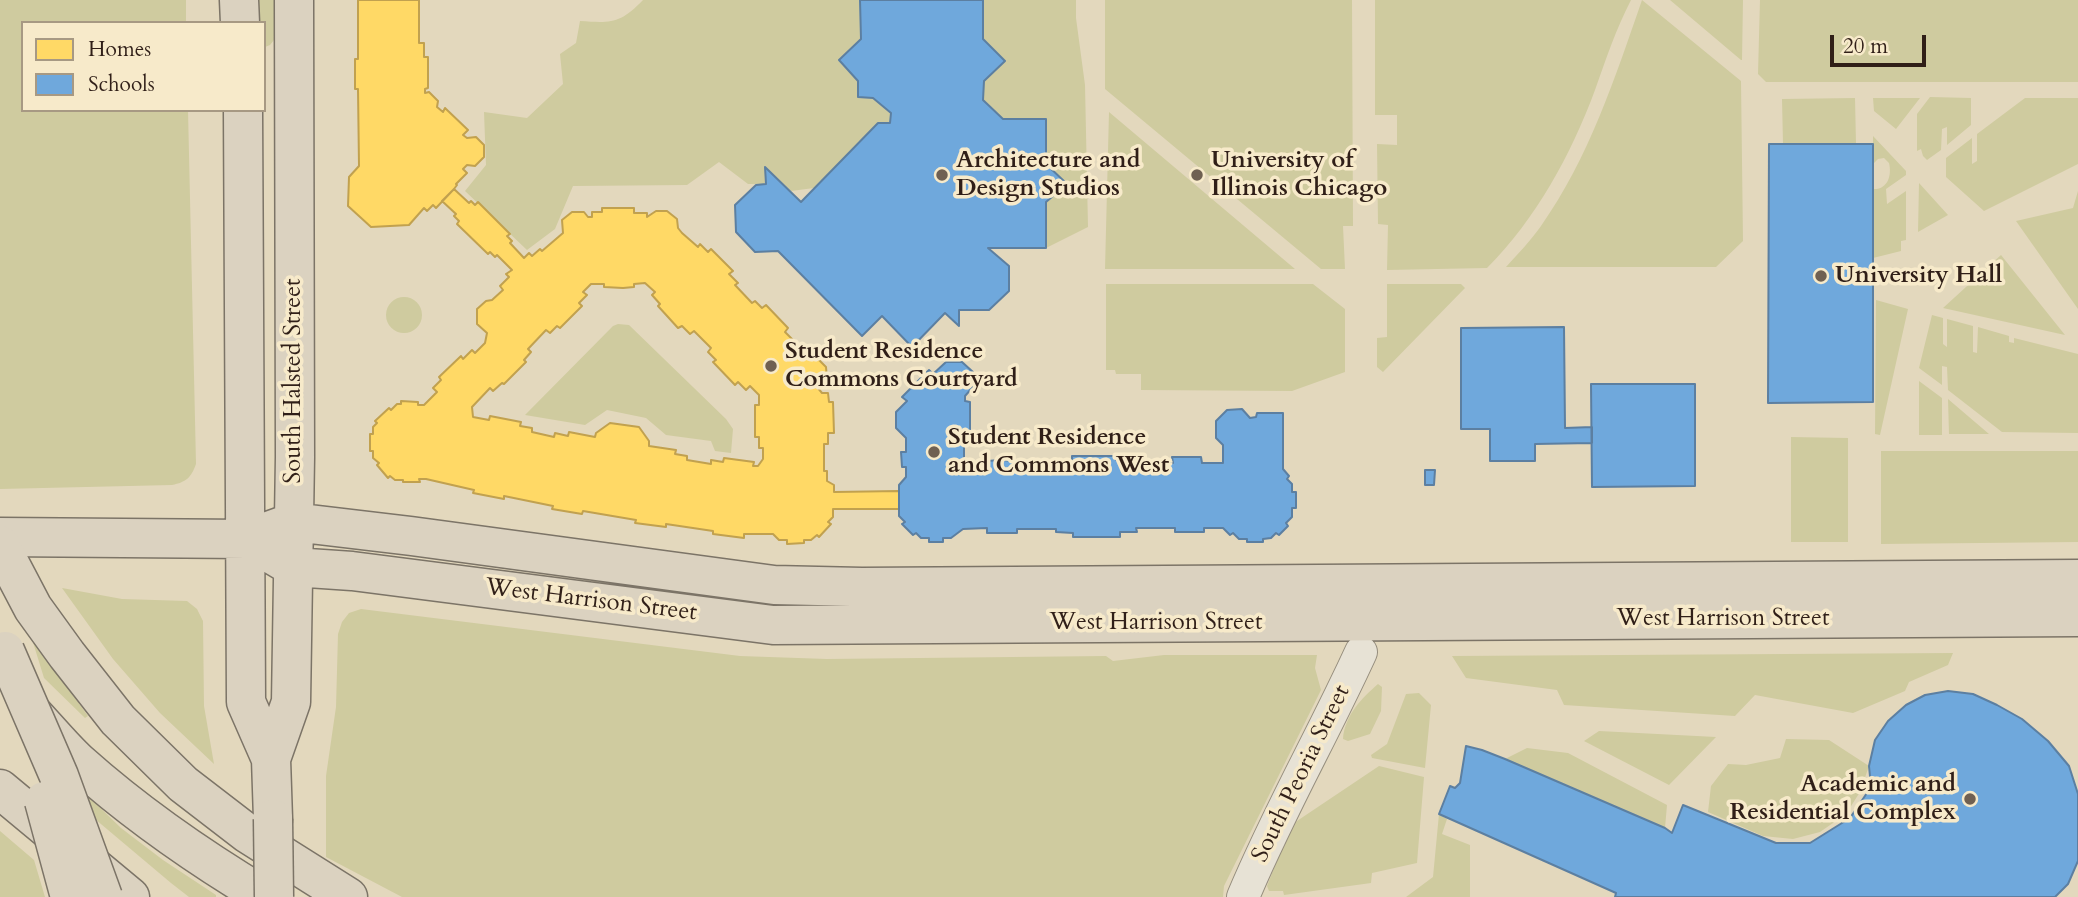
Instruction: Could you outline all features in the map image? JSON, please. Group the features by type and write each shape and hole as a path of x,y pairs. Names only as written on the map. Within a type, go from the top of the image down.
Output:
{"main road":[{"path":"239,0 240,21"},
{"name":"South Halsted Street","path":"274,897 271,759 291,702 295,457 294,0"},
{"name":"South Halsted Street","path":"243,112 246,702 271,759"},
{"name":"West Harrison Street","path":"8,540 246,539 293,522 774,585 862,587 2078,579"},
{"name":"West Harrison Street","path":"246,539 293,567 352,571 773,625 2078,617"},
{"path":"8,540 33,608 118,720 183,784 248,834 348,897"},
{"path":"2,654 70,897"},
{"path":"2,654 59,776 103,897"},
{"path":"2,654 77,761 173,836 234,879 265,897"},
{"path":"0,789 131,897"}],"street":[{"name":"South Peoria Street","path":"1243,897 1265,843 1361,652"}],"shaded area":[{"path":"0,0 186,0 186,21 21,21 21,112 188,112 196,464 187,479 172,485 0,489"},
{"path":"259,0 274,0 274,40 266,47 266,21 259,21"},
{"path":"643,0 860,0 861,39 839,60 858,81 858,97 873,98 891,113 890,123 878,123 814,188 791,191 765,168 766,184 748,184 719,162 687,185 573,186 555,229 527,250 465,191 486,165 484,112 527,118 563,84 560,54 576,43 580,21 600,22 621,18"},
{"path":"983,0 1076,0 1085,85 1088,227 1046,248 1046,202 1067,184 1046,164 1046,119 1003,119 983,100 984,81 1005,61 983,39"},
{"path":"1105,0 1352,0 1353,226 1343,226 1345,269 1321,269 1105,89"},
{"path":"1375,0 1631,0 1563,162 1521,229 1487,268 1387,270 1388,225 1378,224 1377,144 1397,145 1397,115 1375,115"},
{"path":"1642,0 1741,81 1743,241 1716,267 1506,267 1541,226 1573,173 1599,117"},
{"path":"1670,0 1743,0 1742,60 1741,60"},
{"path":"1760,0 2078,0 2078,82 1766,82 1758,74"},
{"path":"1930,97 1971,98 1971,125 1947,145 1947,127 1942,129 1941,150 1927,160 1921,149 1917,151 1917,114"},
{"path":"1855,98 1856,144 1783,144 1782,99"},
{"path":"1873,98 1920,98 1896,129 1874,111"},
{"path":"2025,98 2078,98 2078,164 1984,211 1946,177 1946,158 1972,138 1972,164 1977,161 1977,134"},
{"path":"1109,112 1295,269 1105,269"},
{"path":"1873,136 1906,171 1906,175 1886,189 1887,204 1906,191 1906,240 1901,241 1901,251 1873,258 1873,189 1882,187 1888,181 1890,172 1889,163 1884,158 1873,164"},
{"path":"1919,183 1948,215 1918,232"},
{"path":"2078,191 2078,309 2016,221 2073,208"},
{"path":"2001,255 2065,335 1943,308"},
{"path":"1106,284 1313,284 1345,309 1345,372 1292,391 1141,390 1141,374 1116,374 1115,370 1106,370"},
{"path":"1387,284 1461,284 1465,288 1383,372 1377,367 1377,338 1387,337"},
{"path":"404,297 416,303 422,315 416,327 404,333 392,327 386,315 392,303"},
{"path":"1876,300 1908,309 1880,435 1875,434"},
{"path":"1932,315 1943,318 1943,344 1947,347 1947,319 1973,326 1973,352 1977,353 1978,327 2009,336 2009,342 2014,343 2014,338 2078,354 2078,433 2002,432 1948,390 1947,367 1942,366 1942,385 1919,368"},
{"path":"618,324 629,325 726,419 733,429 731,453 715,451 711,441 666,435 646,418 607,410 585,425 525,415"},
{"path":"1919,381 1942,398 1942,435 1919,435"},
{"path":"1948,399 1989,434 1949,434"},
{"path":"1791,437 1848,438 1848,542 1791,542"},
{"path":"1881,451 2078,451 2078,542 1881,544"},
{"path":"62,588 122,599 187,601 197,609 203,621 204,706 214,764 160,713 113,659"},
{"path":"361,609 740,656 827,659 1106,656 1113,661 1164,655 1317,655 1315,668 1321,690 1224,886 1223,897 402,897 326,857 326,776 336,707 338,634 349,613"},
{"path":"32,639 88,716 85,718 44,678"},
{"path":"1953,653 1948,665 1909,682 1905,691 1853,713 1755,695 1735,716 1564,705 1557,690 1466,678 1452,656"},
{"path":"1378,684 1382,687 1381,711 1370,734 1348,741 1343,739 1350,715"},
{"path":"1419,693 1431,705 1425,768 1372,758 1371,755 1387,744 1406,694"},
{"path":"1599,731 1716,737 1669,785 1584,741"},
{"path":"1786,739 1829,740 1869,766 1860,792 1846,814 1820,832 1793,839 1763,836 1708,812 1711,786 1728,764 1746,765 1780,758"},
{"path":"1527,748 1568,753 1667,805 1665,828 1505,759"},
{"path":"1379,766 1424,777 1417,863 1372,873 1371,883 1284,895 1283,891 1269,891 1267,886 1291,825"},
{"path":"87,795 121,828 216,897 189,897 171,883 95,819"},
{"path":"1439,814 1447,819 1442,834 1470,845 1470,897 1406,897 1433,877"},
{"path":"0,831 34,860 45,897 0,897"}],"building: Homes":[{"path":"358,0 419,0 419,43 424,43 424,57 428,57 428,88 425,93 429,92 438,101 437,107 443,112 445,108 468,130 463,135 467,138 476,137 484,145 484,157 475,166 467,165 463,169 467,173 454,189 436,208 433,205 427,211 424,208 409,225 371,227 348,206 349,177 359,166 358,89 355,89"},
{"name":"Student Residence Commons Courtyard","path":"454,189 469,203 471,201 475,205 478,202 510,234 507,236 512,241 510,243 524,258 529,253 532,256 540,249 542,251 563,233 562,220 572,212 584,212 588,217 592,217 592,212 602,212 602,208 634,208 634,213 647,213 647,217 656,211 667,211 677,219 682,233 698,247 700,244 708,252 711,249 733,271 729,274 738,283 735,285 752,303 755,301 762,308 766,305 788,328 785,332 793,340 791,342 807,359 817,358 826,367 827,379 817,387 822,393 828,393 829,402 833,402 834,433 828,433 828,444 824,444 824,471 827,471 827,481 834,485 834,492 899,491 899,509 833,509 833,517 828,522 831,524 819,537 817,535 811,540 804,540 804,543 787,544 787,540 779,540 773,534 744,534 744,538 666,524 666,527 635,523 636,520 583,511 582,514 504,496 504,499 473,493 474,490 426,479 419,479 420,482 403,482 390,476 388,478 373,458 373,451 370,451 370,434 373,434 373,427 377,423 375,421 389,408 391,410 401,404 401,401 424,405 437,392 433,388 441,380 439,377 461,356 463,359 472,350 475,353 485,343 487,333 477,324 477,309 503,290 500,286 509,277 506,274 512,270 497,255 495,257 490,252 488,254 457,224 459,221 454,216 456,214 442,201","holes":["645,283 655,292 652,295 660,304 658,306 678,328 682,326 690,334 694,331 711,348 708,352 716,360 713,362 735,385 738,382 746,390 750,386 759,395 759,405 755,405 755,437 759,437 763,459 758,466 753,466 754,462 724,458 723,462 711,460 711,464 687,460 687,456 675,454 676,450 649,446 649,441 639,427 610,423 596,433 595,437 569,432 568,436 555,433 554,437 532,432 532,428 520,426 521,422 490,416 489,420 473,417 472,407 490,388 493,391 504,384 526,362 524,360 531,352 528,349 546,330 550,333 557,326 560,328 582,306 579,303 587,295 583,292 591,284 623,288"]}],"building: Schools":[{"name":"Architecture and Design Studios","path":"860,0 983,0 983,39 1005,61 984,81 983,100 1003,119 1046,119 1046,164 1067,184 1046,202 1046,248 988,248 1009,266 1009,291 989,310 959,310 959,326 945,313 912,347 882,316 862,336 778,251 755,252 736,232 735,205 756,185 766,184 765,167 801,202 878,123 890,123 891,113 873,98 858,97 858,81 839,60 861,39"},
{"name":"University Hall","path":"1769,144 1873,144 1873,402 1768,403"},
{"path":"1564,327 1565,428 1592,427 1592,443 1535,444 1535,461 1490,461 1490,429 1461,429 1461,328"},
{"name":"Student Residence and Commons West","path":"946,362 962,362 973,372 972,388 965,396 965,401 970,402 970,440 964,440 964,465 987,465 987,461 1001,460 1014,461 1014,465 1055,466 1055,460 1072,460 1072,456 1116,456 1116,460 1134,463 1173,463 1172,457 1201,457 1202,463 1223,463 1223,445 1216,438 1216,421 1227,410 1242,409 1250,418 1256,417 1257,413 1283,413 1283,469 1289,476 1287,479 1292,484 1292,492 1296,492 1296,508 1292,508 1292,517 1286,523 1288,526 1279,535 1276,533 1271,538 1263,539 1263,542 1247,542 1247,539 1239,539 1233,533 1230,535 1223,528 1204,528 1204,532 1175,532 1175,528 1136,528 1137,532 1120,532 1120,537 1073,537 1073,533 1056,532 1056,529 1017,529 1017,533 987,533 987,528 963,529 951,538 943,538 943,542 929,542 929,538 921,538 916,533 913,535 902,524 905,522 899,516 899,485 906,477 901,452 906,452 906,438 896,428 896,412 907,401 902,397 929,370 933,374"},
{"path":"1591,384 1695,384 1695,486 1592,487"},
{"path":"1425,470 1435,470 1434,485 1425,485"},
{"name":"Academic and Residential Complex","path":"1948,691 1973,694 2022,719 2048,741 2069,766 2078,794 2078,861 2068,884 2055,897 1615,897 1616,893 1439,814 1450,786 1455,788 1460,783 1466,746 1505,759 1672,833 1683,805 1776,843 1810,843 1850,818 1871,787 1869,766 1875,740 1888,721 1906,705 1925,695"}],"place":[{"name":"Architecture and Design Studios","path":"942,175"},
{"name":"University of Illinois Chicago","path":"1197,175"},
{"name":"University Hall","path":"1821,276"},
{"name":"Student Residence Commons Courtyard","path":"771,366"},
{"name":"Student Residence and Commons West","path":"934,452"},
{"name":"Academic and Residential Complex","path":"1970,799"}]}
